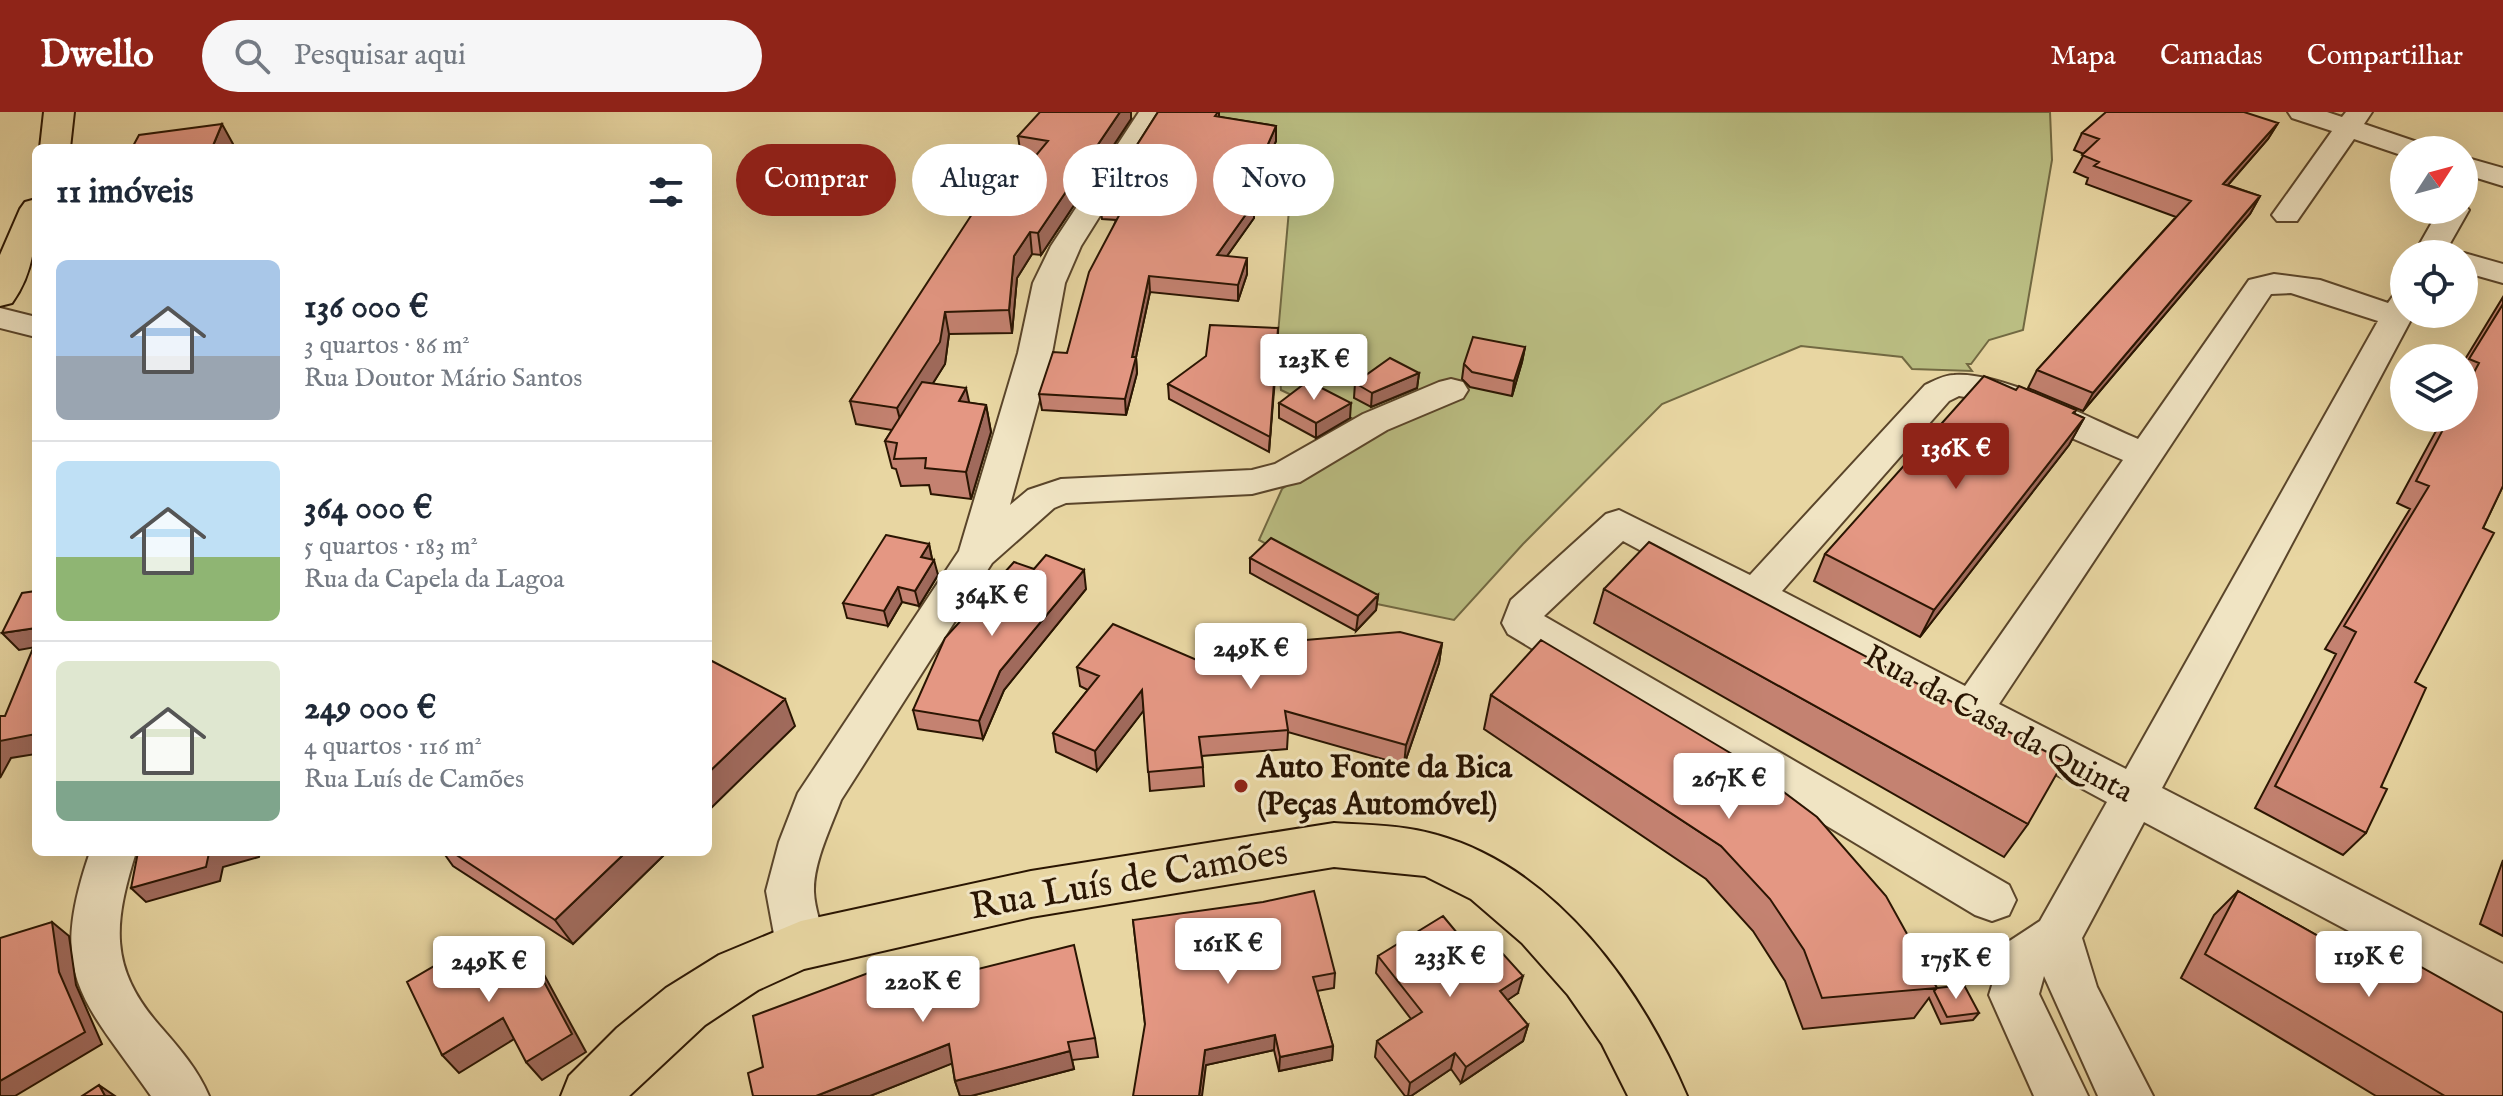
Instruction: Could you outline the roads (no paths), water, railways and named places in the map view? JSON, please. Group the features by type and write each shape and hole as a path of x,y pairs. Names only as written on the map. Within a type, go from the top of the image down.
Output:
{"main road":[{"path":"55,144 59,112"},
{"path":"0,296 32,219"},
{"name":"Rua Luís de Camões","path":"590,1096 641,1040 683,1004 744,968 801,945 1031,894 1334,845 1415,852 1440,858 1474,873 1508,896 1560,947 1621,1024 1658,1096"}],"street":[{"path":"978,553 1035,353 1049,283 1066,246 1152,112"},
{"path":"2301,112 2353,121 2390,139"},
{"path":"2287,215 2353,121"},
{"path":"2478,266 2503,274"},
{"path":"1972,710 2260,287 2273,281 2297,283 2390,307"},
{"path":"0,318 32,326"},
{"path":"2057,937 2074,993 2120,1084 2056,1085 2014,995 2023,960 2057,937 2390,328"},
{"path":"1754,596 1937,393 1955,385 1990,390 2146,456"},
{"path":"801,945 790,891 802,842 821,793 978,553 1041,499 1061,491 1264,479 1287,473 1375,422 1451,390"},
{"name":"Rua da Casa da Quinta","path":"1992,900 1522,623 1525,610 1619,523 2503,990"},
{"path":"112,856 92,932 97,966 115,1008 168,1072 182,1096"}],"place":[{"name":"Auto Fonte da Bica (Peças Automóvel)","path":"1241,786"}]}
